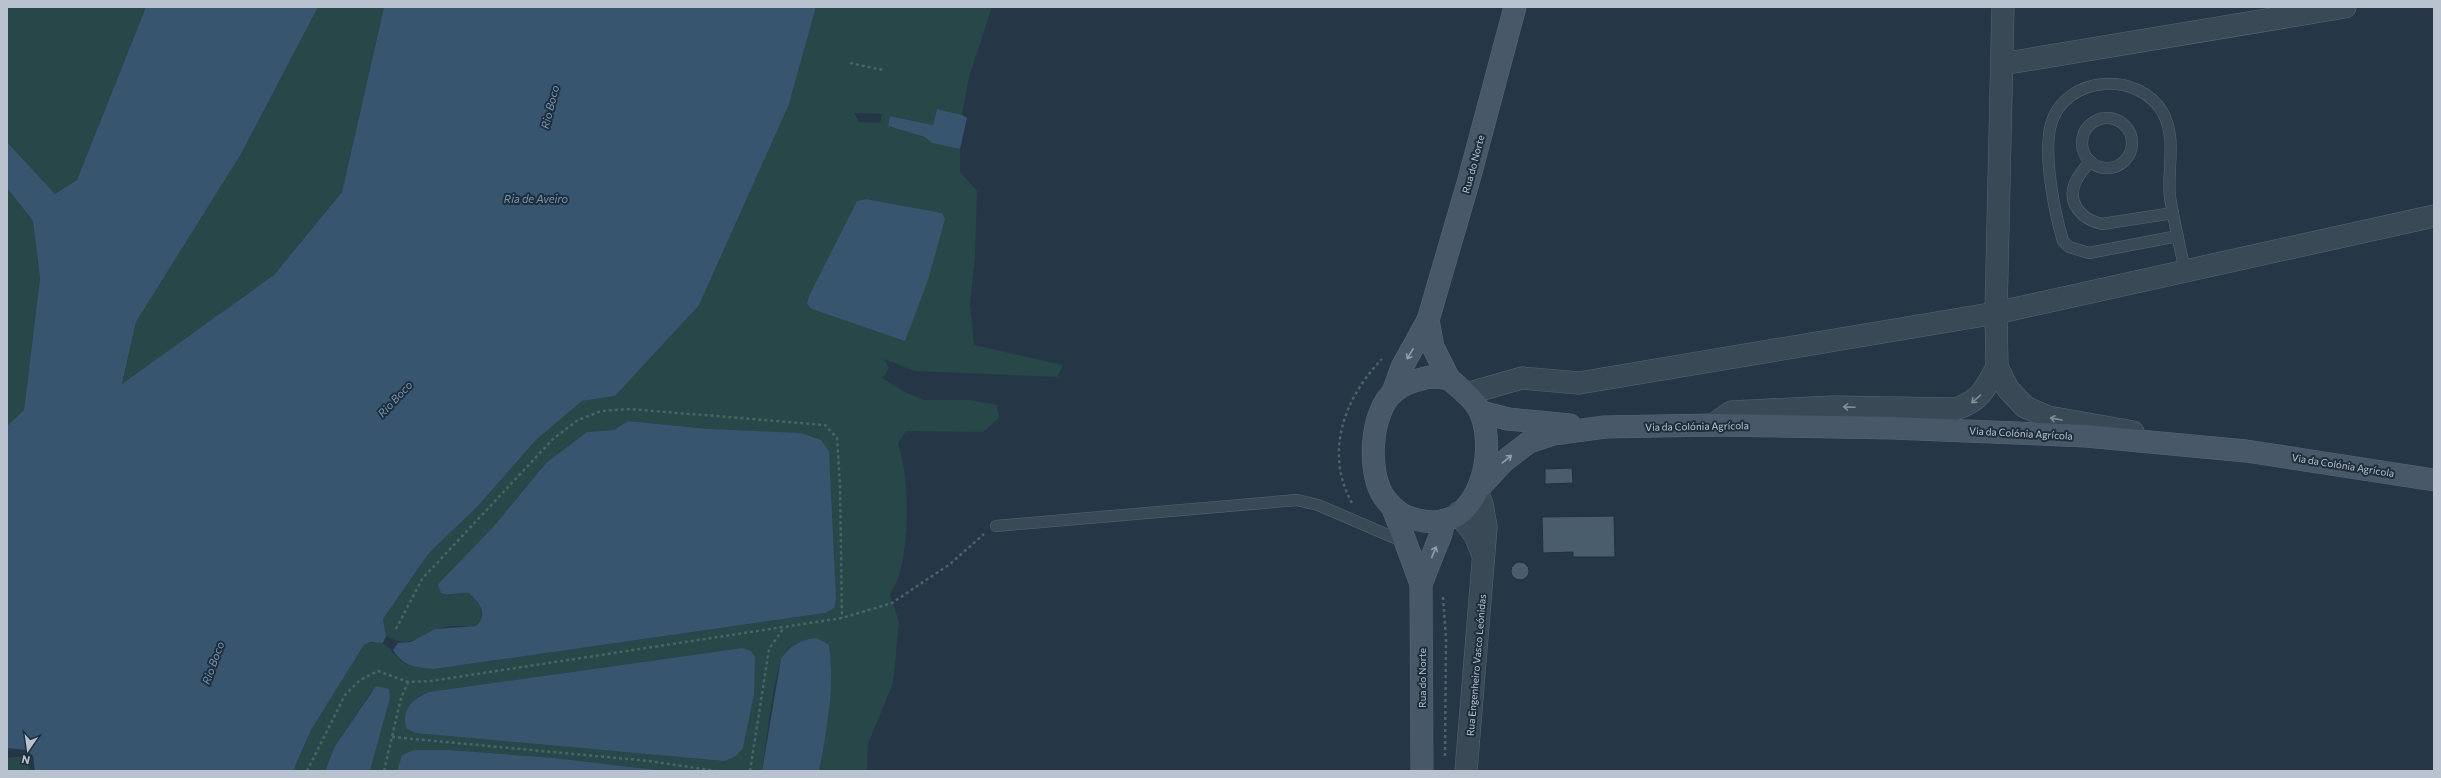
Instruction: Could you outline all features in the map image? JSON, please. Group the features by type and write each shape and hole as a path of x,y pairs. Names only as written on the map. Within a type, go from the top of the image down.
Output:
{"main road":[{"name":"Rua do Norte","path":"1393,392 1402,367 1428,320 1468,183 1515,7"},
{"name":"Rua do Norte","path":"1428,320 1433,347 1449,379"},
{"path":"1430,377 1449,379 1466,394 1480,412 1487,444 1484,471 1478,489 1451,517 1430,523 1411,519 1394,510 1382,493 1374,466 1373,448 1381,409 1393,392 1410,382 1430,377"},
{"name":"Via da Colónia Agrícola","path":"1480,412 1508,419 1605,428"},
{"name":"Via da Colónia Agrícola","path":"1478,489 1503,462 1529,442 1553,434 1605,428 1713,425 1892,428 2078,436 2246,451 2434,480"},
{"name":"Rua do Norte","path":"1394,510 1421,584 1422,771"},
{"name":"Rua do Norte","path":"1421,584 1441,534 1451,517"}],"street":[{"path":"1713,425 1731,412 1833,407 1956,409 1970,404 1984,392 1996,366 2003,7"},
{"path":"2002,64 2345,7"},
{"path":"1466,394 1522,378 1579,383 1996,313 2434,216"},
{"path":"1996,366 2008,389 2025,407 2048,417 2246,451"},
{"name":"Rua Engenheiro Vasco Leónidas","path":"1466,771 1485,560 1486,527 1484,508 1478,489"},
{"path":"1451,517 1475,535 1485,560"}],"lane":[{"path":"2178,236 2090,253 2069,247 2063,241 2048,156 2048,141 2052,122 2069,97 2084,86 2104,83 2120,84 2154,102 2162,112 2169,127 2170,195 2185,271"},
{"path":"2102,118 2111,118 2120,121 2127,127 2132,145 2130,154 2124,161 2107,168 2098,166 2090,161 2086,156 2082,143 2087,128 2093,122 2102,118"},
{"path":"2090,161 2077,178 2073,190 2076,208 2083,216 2093,222 2102,224 2174,213"},
{"path":"996,526 1297,500 1318,505 1406,543"}],"path":[{"path":"850,63 883,70"},
{"path":"396,629 422,579 553,439 578,420 601,411 630,409 825,425 837,438 840,485 842,618"},
{"path":"307,771 345,695 360,680 378,671 408,682 431,681 784,629 842,618 892,603 950,564 979,537 996,526"},
{"path":"750,771 769,649 784,629"},
{"path":"384,771 401,698 408,682"},
{"path":"392,737 619,758 716,771"}],"green space":[{"path":"7,7 146,7 77,180 55,194 7,142"},
{"path":"318,7 384,7 342,192 274,275 122,385 136,322 241,154"},
{"path":"816,7 992,7 969,77 962,115 937,109 933,125 890,116 888,126 925,137 932,143 960,149 960,172 977,191 975,256 970,305 974,345 1063,365 1057,377 914,371 884,359 889,367 885,376 881,377 901,390 923,400 970,400 997,405 999,418 983,432 906,431 898,444 905,473 907,508 903,558 897,581 890,595 899,622 893,683 868,744 867,771 819,771 828,719 831,662 817,638 796,643 786,651 782,659 774,689 762,771 666,771 554,758 450,750 402,755 397,771 370,771 390,698 371,692 335,746 325,771 293,771 311,730 364,645 372,642 384,644 406,664 434,669 825,613 709,429 628,421 614,430 587,432 546,463 494,526 438,584 449,596 459,593 469,593 473,597 479,604 482,612 480,621 476,626 445,627 416,639 403,642 386,636 383,619 429,553 477,507 536,440 582,401 615,396 789,104","holes":["854,113 882,114 880,123 859,122","866,199 942,213 833,252 857,201","742,648 751,651 417,697 429,692"]},
{"path":"7,188 33,221 40,278 24,410 7,426"},
{"path":"27,756 30,771 7,771 7,758"}],"water":[{"name":"Ria de Aveiro","path":"146,7 318,7 241,154 136,322 122,384 274,275 342,192 384,7 816,7 789,104 699,305 615,396 582,401 536,440 477,507 429,553 383,619 386,636 383,643 371,642 364,645 311,730 293,771 35,771 33,756 26,750 7,748 7,426 24,410 40,278 33,221 7,188 7,142 55,194 77,180"},
{"path":"937,109 962,115 967,118 960,149 932,143 925,137 888,126 890,116 933,125"},
{"path":"866,199 942,213 945,219 928,280 905,341 812,309 807,304 809,296 857,201"},
{"path":"628,421 709,429 801,433 821,440 829,451 836,600 834,608 825,613 434,669 415,667 401,660 393,650 398,643 411,642 435,629 476,626 482,617 479,604 469,593 448,595 441,593 438,584 494,526 546,463 587,432 614,430"},
{"path":"817,638 829,645 831,661 831,693 819,771 762,771 781,659 792,646 801,641"},
{"path":"742,648 751,651 755,657 754,694 743,748 736,756 725,761 416,733 407,729 405,722 405,716 409,706 418,698 429,692"},
{"path":"376,686 389,689 390,698 370,771 325,771 335,746"},
{"path":"414,750 450,750 554,758 666,771 397,771 402,755"}],"building":[{"path":"1572,468 1573,483 1545,484 1545,469"},
{"path":"1614,516 1615,557 1573,557 1573,552 1543,553 1542,517"},
{"path":"1520,562 1526,565 1529,571 1526,577 1520,580 1514,577 1511,571 1514,565"}],"water label":[{"name":"Rio Boco","path":"550,107"},
{"name":"Rio Boco","path":"395,399"},
{"name":"Rio Boco","path":"213,663"}]}
